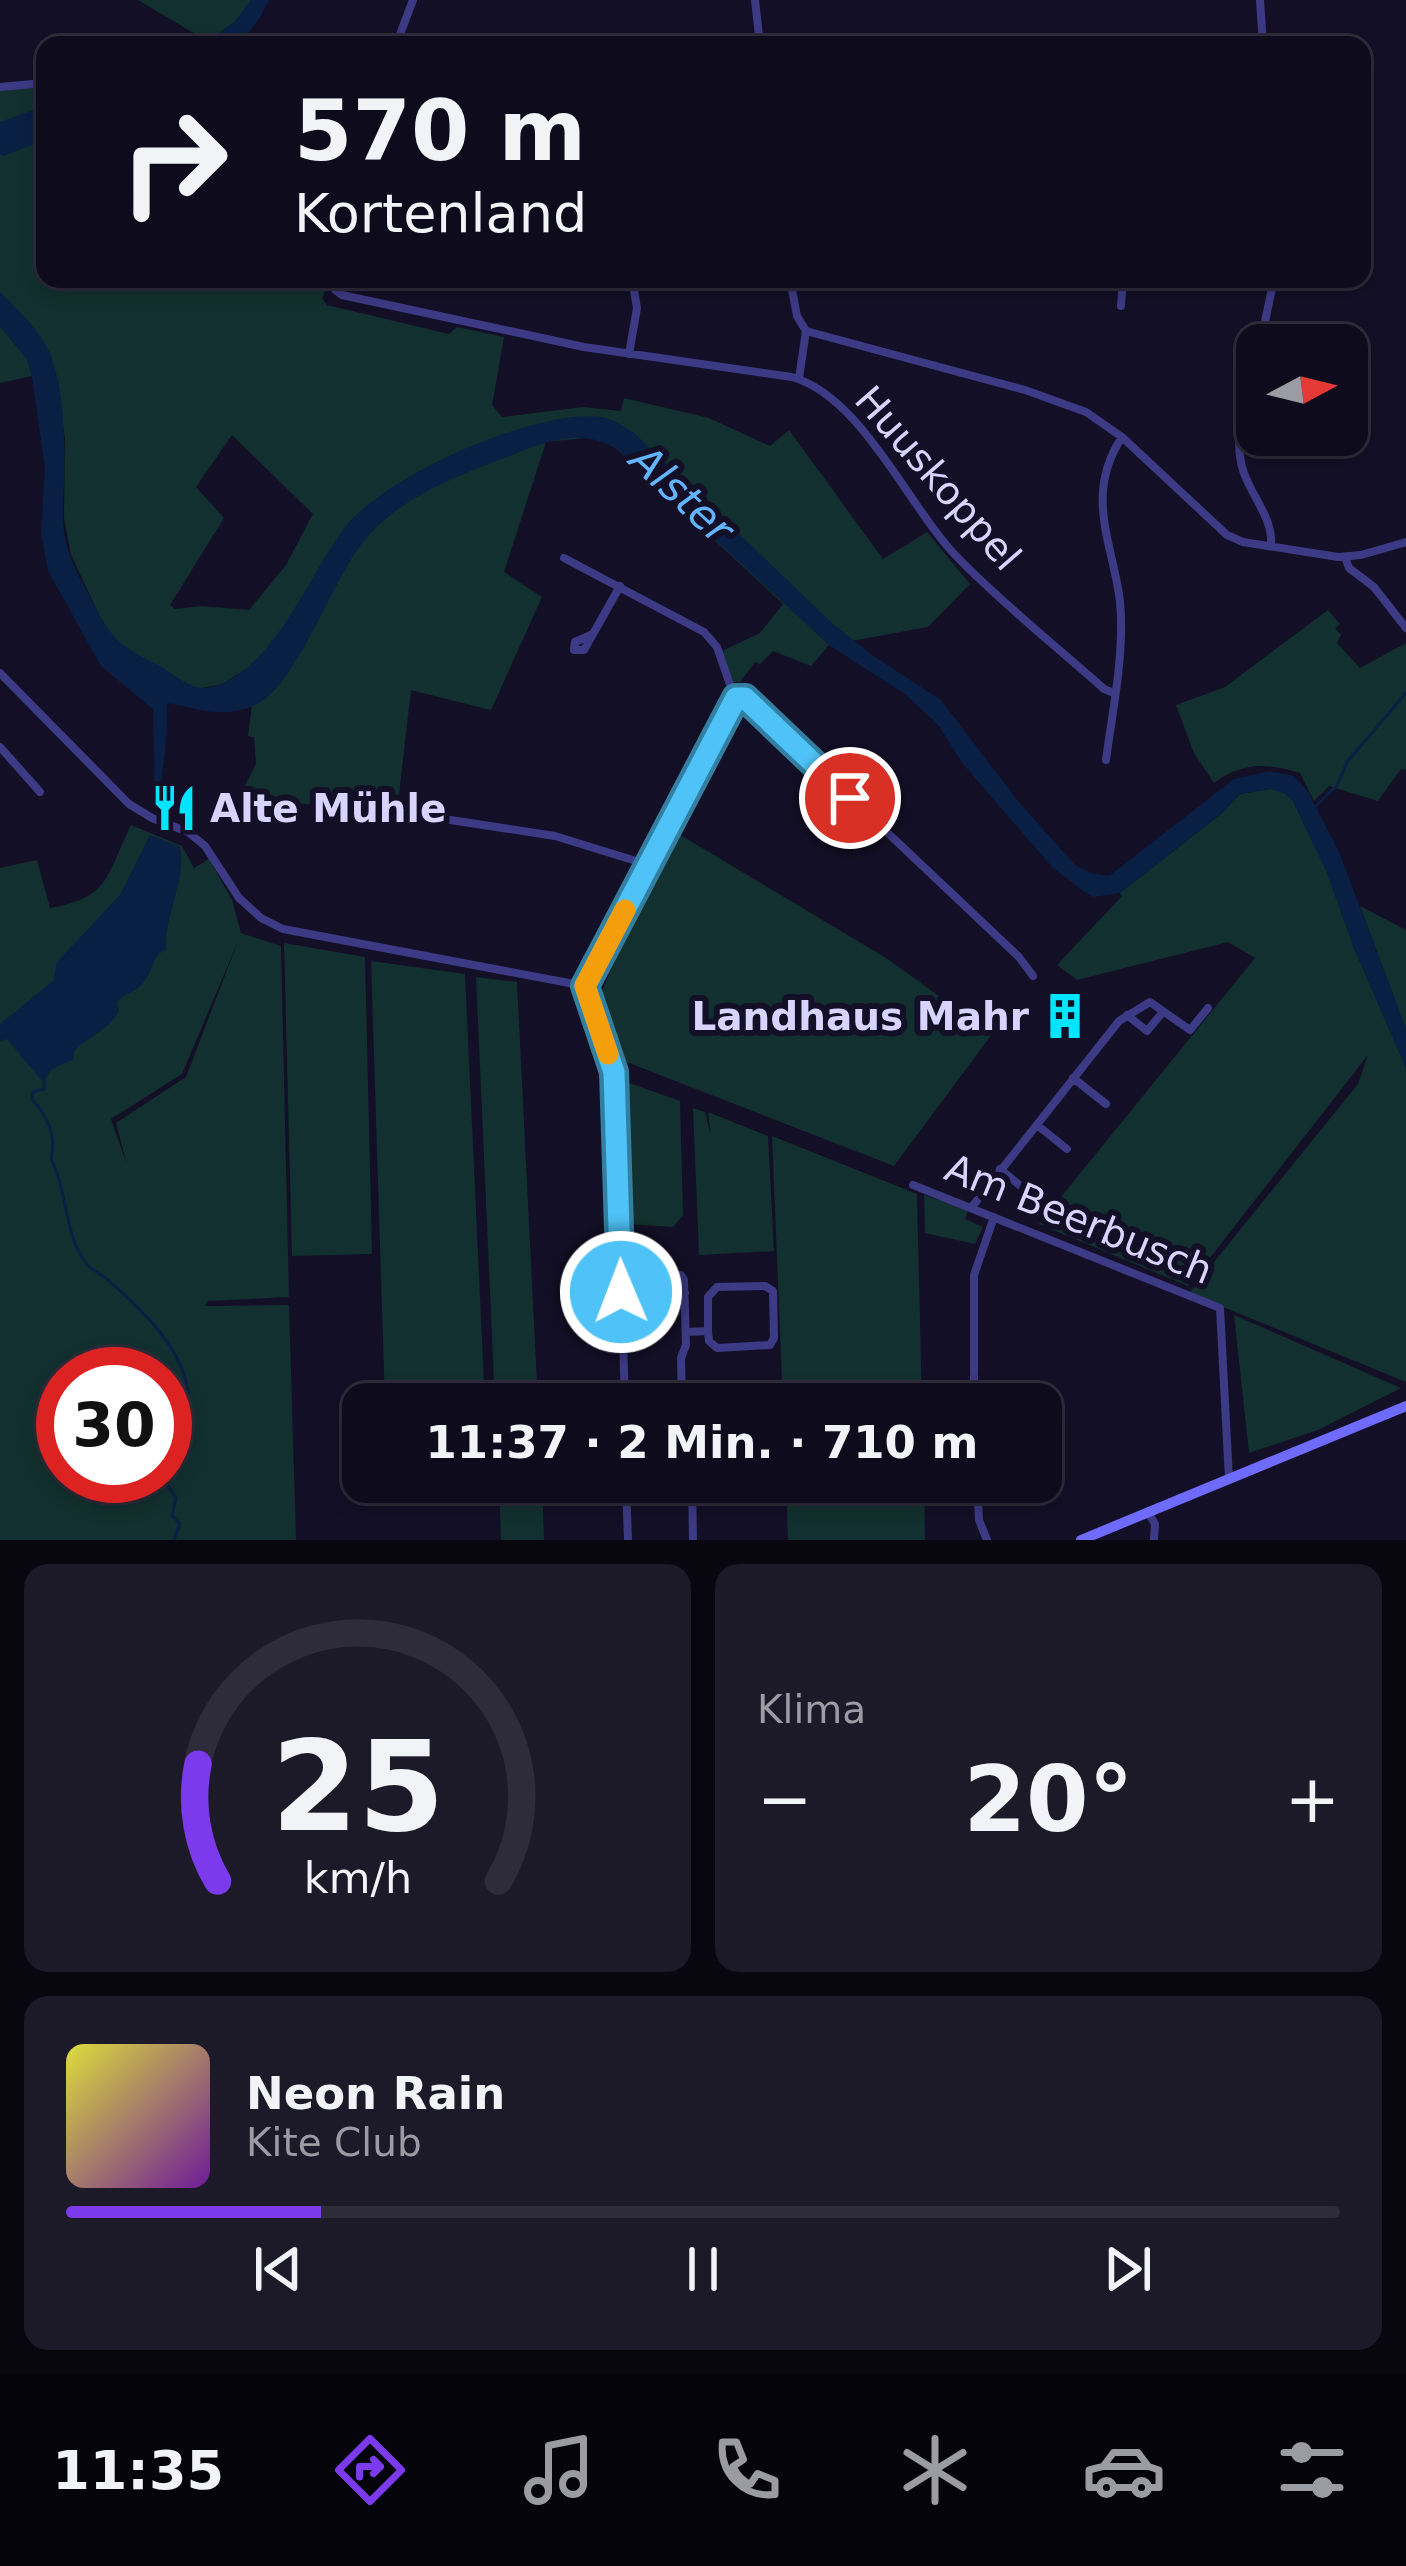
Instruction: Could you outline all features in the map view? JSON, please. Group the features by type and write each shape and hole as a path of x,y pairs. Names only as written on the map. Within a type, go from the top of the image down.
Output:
{"street":[{"path":"399,36 413,0"},
{"path":"755,0 759,36"},
{"path":"1260,0 1262,36"},
{"path":"0,87 33,84"},
{"name":"Huuskoppel","path":"338,288 342,295 520,334 799,378 864,432 960,561 1114,693"},
{"path":"628,354 638,308 634,288"},
{"path":"791,288 796,316 806,331 1068,404 1122,437 1226,535 1244,542 1346,557 1406,542"},
{"path":"1121,307 1122,288"},
{"path":"1264,324 1272,288"},
{"path":"799,378 806,331"},
{"path":"1106,760 1121,653 1121,613 1102,516 1105,481 1122,437"},
{"path":"1241,456 1271,528 1271,545"},
{"path":"1346,557 1348,568 1374,587 1406,628"},
{"path":"564,558 711,638 737,698 1019,957 1033,976"},
{"path":"593,634 620,586"},
{"path":"0,673 129,804 185,830 205,846 238,898 272,924 470,968 585,986"},
{"path":"624,1383 615,1080 585,986 737,698"},
{"path":"0,747 40,792"},
{"path":"398,812 555,836 649,865"},
{"path":"971,1208 1126,1016 1146,1002 1190,1030 1208,1008"},
{"path":"1126,1016 1147,1031 1162,1012"},
{"path":"1073,1078 1106,1104"},
{"path":"1037,1125 1067,1149"},
{"path":"1000,1169 1029,1193"},
{"name":"Am Beerbusch","path":"913,1186 1222,1310 1229,1479"},
{"path":"974,1383 974,1275 994,1217"},
{"path":"765,1286 773,1291 774,1338 770,1345 716,1348 708,1331 708,1297 717,1287 765,1286"},
{"path":"682,1383 685,1293"},
{"path":"686,1332 708,1331"},
{"path":"1081,1540 1406,1406"},
{"path":"627,1503 628,1540"},
{"path":"692,1503 693,1540"},
{"path":"978,1503 987,1540"},
{"path":"1148,1512 1155,1525 1154,1540"}],"green space":[{"path":"138,0 251,0 235,22 214,36 199,36"},
{"path":"30,86 36,87 36,288 326,288 322,298 327,305 449,334 457,327 504,337 492,405 502,417 583,407 621,411 624,398 709,418 770,446 789,430 883,559 927,532 970,584 928,627 829,645 811,666 773,651 760,664 755,662 740,682 733,682 722,651 760,633 783,604 610,443 594,437 546,442 504,572 542,597 491,710 411,690 396,821 242,792 256,764 254,737 248,736 252,705 237,674 223,684 197,689 133,655 101,619 71,555 64,518 65,437 50,354 0,292 0,90","holes":["232,435 313,514 286,565 249,610 175,609 170,605 224,518 196,487"]},
{"path":"0,326 27,359 32,376 0,383"},
{"path":"1328,610 1340,624 1335,628 1341,635 1337,643 1360,668 1406,643 1406,770 1401,769 1378,801 1329,786 1314,801 1300,773 1276,767 1245,768 1214,783 1194,753 1176,705 1225,687"},
{"path":"1271,789 1293,801 1327,872 1406,1068 1406,1382 1189,1293 1358,1084 1368,1055 1188,1286 1039,1224 1255,958 1228,942 1077,980 1057,965 1120,893 1240,794"},
{"path":"131,825 182,846 194,868 209,859 232,900 241,933 281,946 289,1297 208,1301 205,1306 289,1305 296,1540 0,1540 0,868 37,860 50,908 84,898 110,871","holes":["239,939 186,1077 116,1123 127,1165 111,1119 182,1074"]},
{"path":"672,830 886,958 992,1034 894,1166 619,1059 602,991"},
{"path":"1360,906 1406,930 1406,1029"},
{"path":"284,943 365,957 372,1254 292,1256"},
{"path":"371,961 465,974 484,1383 384,1383"},
{"path":"476,977 517,982 537,1383 494,1383"},
{"path":"624,1081 680,1101 683,1215 673,1227 628,1224"},
{"path":"693,1108 705,1112 711,1135 708,1112 768,1136 774,1251 699,1255"},
{"path":"772,1136 917,1194 922,1383 782,1383"},
{"path":"924,1195 968,1210 965,1219 983,1227 975,1244 925,1233"},
{"path":"1234,1315 1401,1388 1318,1430 1249,1453"},
{"path":"500,1503 543,1503 544,1540 501,1540"},
{"path":"787,1503 924,1503 925,1540 788,1540"}],"water":[{"path":"251,0 269,0 245,36 214,36 235,22"},
{"path":"36,109 36,143 3,156 0,122"},
{"name":"Alster","path":"0,292 42,338 55,370 64,429 64,530 79,576 117,639 189,684 204,688 223,683 262,654 346,526 394,486 464,449 539,423 573,417 609,419 633,432 833,624 941,700 1018,801 1075,865 1109,876 1234,779 1270,771 1294,776 1307,790 1339,852 1406,1029 1406,1068 1327,873 1293,801 1284,793 1271,789 1240,794 1120,893 1094,897 1052,867 963,764 939,726 906,695 829,645 625,456 588,438 549,442 478,468 416,498 379,525 351,559 300,655 272,693 257,704 233,711 211,712 167,703 160,798 155,799 153,709 101,666 48,571 41,533 45,468 32,377 27,359 0,326"},
{"path":"150,835 180,847 166,950 158,954 143,983 117,1002 119,1011 110,1023 74,1051 74,1059 52,1069 43,1082 7,1039 0,1041 0,1024 53,981 57,962 120,895"}],"waterway":[{"path":"1315,807 1338,784 1347,762 1406,693"},
{"path":"725,729 735,708"},
{"path":"709,759 720,738"},
{"path":"44,1080 44,1089 33,1092 32,1099 49,1127 51,1159 79,1252 149,1319 172,1349 186,1383 189,1401 179,1412 165,1481 176,1498 172,1515 180,1524 174,1540"}],"slow traffic":[{"path":"608,1054 585,986 625,910"}],"place":[{"name":"Alte Mühle","path":"174,808"},
{"name":"Landhaus Mahr","path":"1065,1016"}],"route":[{"path":"621,1292 614,1072 585,986 738,696 850,798"}]}
